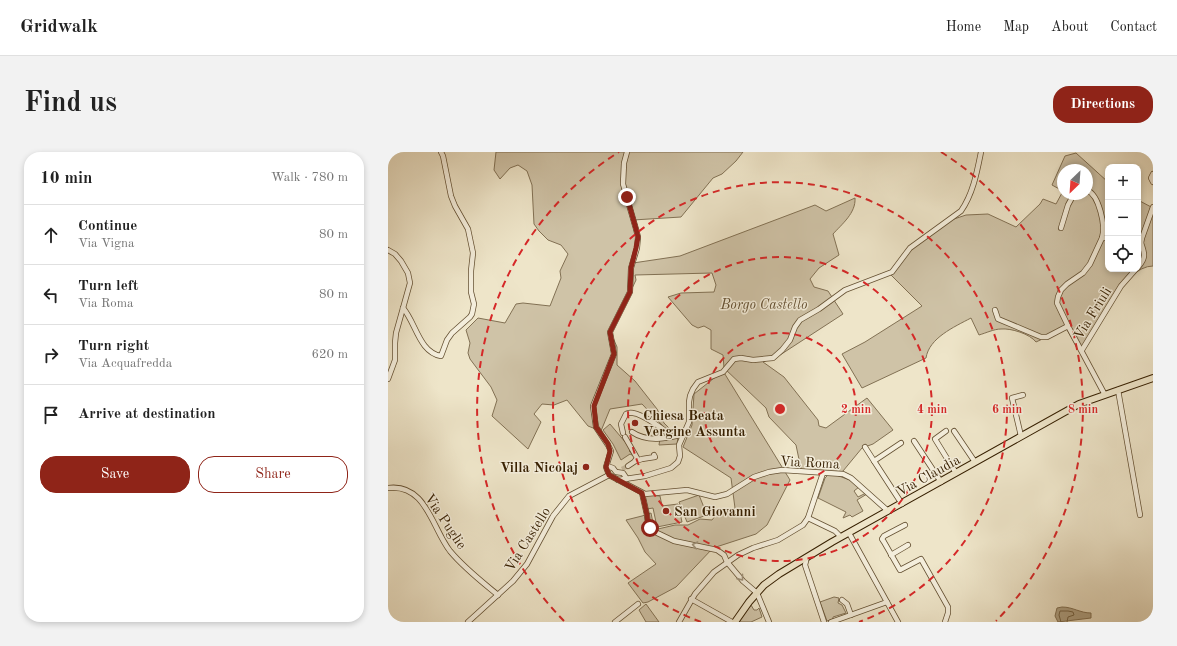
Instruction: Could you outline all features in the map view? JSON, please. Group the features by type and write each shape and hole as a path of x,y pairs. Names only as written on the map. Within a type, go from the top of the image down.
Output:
{"main road":[{"name":"Via Claudia","path":"735,622 764,585 779,574 802,563 808,557 841,537 1080,404 1153,378"}],"street":[{"path":"403,308 410,316 421,342 429,351 435,355 441,356 447,340 452,332 463,324 472,314 474,304 471,292 473,253 468,229 455,206 441,152"},
{"path":"609,475 606,470 610,451 608,444 596,427 594,406 614,354 610,332 630,292 631,268 638,237 623,184 624,163 627,152"},
{"path":"618,480 651,474 676,465 680,459 680,446 689,422 689,402 693,389 698,382 723,372 734,359 741,358 753,360 773,358 790,340 795,327 800,320 820,309 845,290 865,284 892,272 910,248 961,211 967,203 977,173 981,152"},
{"path":"1153,174 1151,178 1153,182"},
{"name":"Via Friuli","path":"1093,195 1099,206 1104,227 1102,238 1090,264 1083,273 1061,290 1057,303 1104,395"},
{"path":"1061,228 1071,200"},
{"name":"Via Friuli","path":"1141,240 1153,207"},
{"name":"Via Friuli","path":"1141,244 1145,254 1141,263"},
{"path":"388,250 395,254 401,261 410,278 410,288 394,343 395,360 388,379"},
{"name":"Via Friuli","path":"1082,350 1122,286 1134,272"},
{"name":"Via Friuli","path":"995,310 998,319 1041,337 1047,336 1068,326"},
{"path":"1118,390 1140,515"},
{"path":"1021,436 1012,398 1023,395"},
{"path":"636,460 636,455 624,435 621,424 626,414 634,413 660,427 671,437"},
{"path":"946,431 935,439 956,473"},
{"path":"954,431 975,462"},
{"path":"632,432 653,439 685,434"},
{"path":"914,441 941,482"},
{"path":"874,461 901,443"},
{"path":"865,447 902,504"},
{"path":"628,466 636,460 642,458 655,458 654,455"},
{"path":"607,466 613,468 616,472 623,473 627,479"},
{"path":"616,472 622,469"},
{"name":"Via Roma","path":"609,475 642,493 649,494 687,490 715,497 727,494 754,477 769,472 782,470 843,474 851,478 888,511"},
{"path":"680,622 691,599 710,576 727,562 753,548 778,540 804,525 808,518 823,473"},
{"name":"Via Castello","path":"468,622 513,581 527,564 553,516 569,496 609,475"},
{"name":"Via Puglie","path":"388,488 401,487 410,491 418,498 430,514 451,552 470,572 498,595"},
{"path":"642,493 648,525 656,534 674,541 717,550 724,555 727,562 743,581 757,593 769,622"},
{"path":"808,518 836,531 841,537"},
{"path":"905,525 883,538 884,542 900,570 921,559 948,607 945,622"},
{"path":"849,533 898,622"},
{"path":"891,555 908,545"},
{"path":"802,563 824,622"},
{"path":"691,599 732,622"},
{"path":"842,600 847,604 851,615"},
{"path":"831,622 887,602"},
{"path":"615,622 638,604"}],"green space":[{"name":"Borgo Castello","path":"496,152 743,152 722,174 713,178 681,217 633,220 640,238 633,263 680,256 815,205 826,211 855,198 855,203 851,213 833,234 839,255 819,268 810,279 814,287 828,291 843,314 780,355 763,362 784,377 818,420 819,426 826,428 867,398 893,430 873,444 862,448 843,471 836,475 850,480 859,487 854,491 858,497 866,493 867,494 857,500 863,511 852,517 850,515 843,518 846,512 818,498 825,478 828,475 820,475 801,469 796,445 769,417 766,408 724,368 723,355 711,349 711,330 704,326 698,328 692,325 668,297 681,293 714,292 716,285 712,273 635,275 636,280 611,333 617,347 617,365 635,381 657,409 664,423 678,437 677,444 659,445 662,425 642,404 610,409 601,431 588,426 567,400 554,405 542,404 534,414 541,422 528,449 492,416 497,400 491,387 470,359 468,353 470,343 466,330 478,318 505,323 516,304 523,303 550,306 561,278 560,271 568,254 561,245 548,240 534,224 532,185 527,171 518,165 510,168 500,179 494,170"},
{"path":"1076,153 1088,164 1061,164 1065,156"},
{"path":"1093,168 1105,179 1105,272 1137,272 1131,276 1120,288 1111,301 1081,354 1066,328 1036,342 1025,334 1010,329 996,330 979,335 971,318 950,329 937,339 928,351 926,358 862,388 842,354 865,342 922,306 890,274 909,252 942,223 966,215 988,214 1016,227 1040,204 1043,199 1056,204 1058,200 1093,200"},
{"path":"1057,174 1057,188 1052,185"},
{"path":"1141,202 1153,208 1153,266 1142,269"},
{"path":"723,371 790,480 767,525 756,534 713,548 676,587 648,602 643,603 628,583 656,564 645,552 626,520 651,513 654,528 658,529 675,525 688,525 700,519 712,520 716,515 724,510 730,512 735,508 731,478 683,447 692,425 694,394"},
{"path":"610,424 631,449 629,451 633,454 632,455 630,454 621,460 613,444 603,430"},
{"path":"644,495 660,496 662,506 678,504 682,522 657,527 653,508 647,509"},
{"path":"699,495 707,515 687,522 679,502"},
{"path":"834,597 839,598 838,603 842,605 846,613 833,617 833,619 827,621 820,602"},
{"path":"646,604 659,622 646,622 639,610"},
{"path":"751,605 754,610 759,608 762,617 751,622 738,622"}],"water":[{"path":"1062,607 1091,613 1091,618 1058,622 1055,616 1057,608"}],"tunnel":[{"path":"622,469 628,466"}],"place":[{"name":"Chiesa Beata Vergine Assunta","path":"635,423"},
{"name":"Villa Nicolaj","path":"586,467"},
{"name":"San Giovanni","path":"666,511"}],"route":[{"path":"627,197 638,237 631,268 630,292 610,332 614,354 596,398 593,410 596,427 608,444 610,451 610,458 606,470 609,475 642,493 647,521 650,528"}]}
